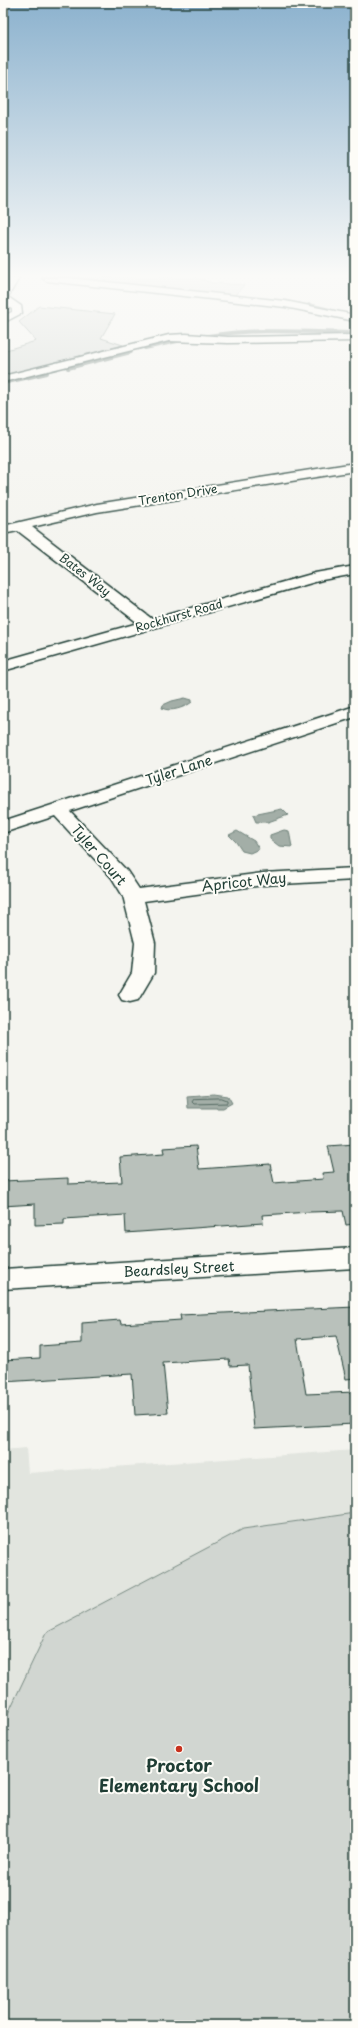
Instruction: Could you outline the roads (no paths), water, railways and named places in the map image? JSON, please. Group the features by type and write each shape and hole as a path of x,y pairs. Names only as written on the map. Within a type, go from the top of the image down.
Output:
{"street":[{"path":"3,379 29,373"},
{"name":"Trenton Drive","path":"3,530 97,508 355,467"},
{"name":"Bates Way","path":"21,526 148,624"},
{"name":"Rockhurst Road","path":"3,666 320,576 354,570"},
{"name":"Tyler Lane","path":"3,827 355,711"},
{"name":"Tyler Court","path":"58,809 120,875 133,896 146,943 143,973 130,995"},
{"name":"Apricot Way","path":"133,896 263,879 355,874"},
{"name":"Beardsley Street","path":"3,1279 355,1258"}],"water":[{"path":"185,698 192,700 192,702 186,706 173,710 162,708 163,705 172,701"},
{"path":"282,809 288,815 268,822 256,822 253,815"},
{"path":"284,830 289,831 292,847 279,846 270,839 270,835"},
{"path":"237,831 254,841 259,849 250,853 242,851 229,835"},
{"path":"214,1094 228,1096 232,1103 223,1108 188,1108 187,1096"}],"waterway":[{"path":"3,383 47,373"}],"place":[{"name":"Proctor Elementary School","path":"179,1749"}]}
